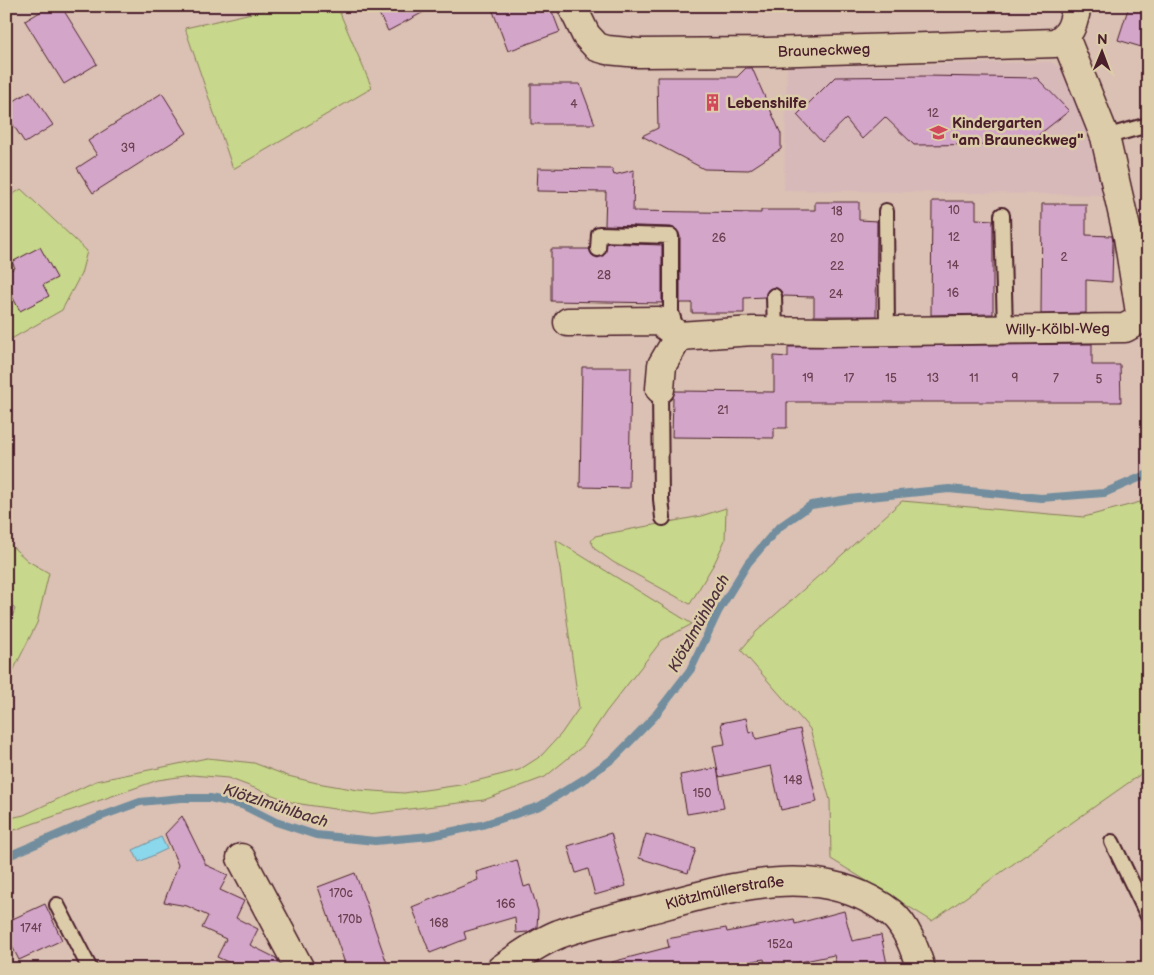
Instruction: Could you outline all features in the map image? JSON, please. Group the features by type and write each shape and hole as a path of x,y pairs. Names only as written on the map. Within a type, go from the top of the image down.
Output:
{"street":[{"name":"Brauneckweg","path":"572,6 586,35 597,47 639,54 1041,44 1055,43 1065,37"},
{"path":"1065,37 1073,23 1077,6"},
{"name":"Willy-Kölbl-Weg","path":"678,336 753,331 1125,328 1141,319 1138,235 1105,137 1065,37"},
{"path":"568,322 659,322 678,336 662,365 660,389"},
{"path":"241,858 300,969"},
{"name":"Klötzlmüllerstraße","path":"500,969 522,954 558,935 620,916 717,891 776,883 806,882 834,886 864,897 892,914 908,934 921,969"}],"lane":[{"path":"1105,137 1148,126"},
{"path":"886,211 887,331"},
{"path":"1002,215 1005,329"},
{"path":"598,249 599,234 671,236 670,312 678,336"},
{"path":"774,296 775,332"},
{"path":"660,389 661,499 663,518"},
{"path":"1112,842 1148,916"},
{"path":"57,905 90,969"}],"shaded area":[{"name":"Kindergarten \"am Brauneckweg\"","path":"1050,62 1071,73 1110,195 784,190 787,67"}],"green space":[{"path":"283,6 337,6 372,88 233,169 185,28"},
{"path":"21,189 87,251 81,274 62,310 6,342 6,199"},
{"path":"1148,500 1148,769 932,921 831,859 830,800 810,729 741,650 756,632 902,501 1084,517"},
{"path":"726,508 725,540 715,562 690,604 613,562 595,549 591,541 595,536 701,516"},
{"path":"556,540 692,624 662,640 606,712 583,746 545,777 484,800 368,814 294,803 228,778 192,775 158,780 6,833 6,819 24,815 96,781 207,758 254,763 288,776 317,783 358,790 404,793 460,785 519,770 541,756 561,734 579,708"},
{"path":"6,541 28,561 49,573 37,623 6,685 6,633 15,609 6,600"}],"water":[{"path":"161,837 167,849 139,862 133,850"}],"building":[{"path":"50,6 61,6 97,64 64,84 25,21"},
{"path":"375,6 435,6 388,31"},
{"path":"491,6 550,6 560,32 508,51"},
{"path":"1129,6 1148,6 1148,49 1118,40"},
{"name":"Lebenshilfe","path":"746,68 752,68 781,134 781,149 749,170 704,169 642,136 658,128 657,77 737,77"},
{"path":"835,77 1037,78 1069,111 1027,144 914,145 885,117 862,139 846,119 822,142 797,115"},
{"path":"531,84 580,84 595,124 531,124"},
{"path":"30,91 53,125 25,143 6,114 6,106"},
{"path":"162,93 187,133 93,193 77,168 97,155 88,141"},
{"path":"538,168 612,169 614,175 634,170 633,211 761,213 761,210 815,210 815,202 859,202 859,220 877,221 876,316 814,316 814,297 783,296 781,291 774,287 769,289 765,297 744,298 744,313 692,313 692,303 680,303 680,236 676,229 671,227 605,225 606,192 537,191"},
{"path":"932,201 976,201 976,219 993,220 993,314 931,315"},
{"path":"1042,204 1086,204 1086,235 1112,236 1112,282 1086,280 1086,313 1041,314"},
{"path":"607,243 662,245 662,303 551,301 551,249 589,249 593,256 598,258 605,253"},
{"path":"40,247 57,278 43,285 49,296 20,311 6,285 6,272 15,268 12,262"},
{"path":"1092,344 1092,365 1120,365 1121,402 787,402 787,428 774,428 774,438 672,437 673,398 675,391 774,392 774,356 788,357 788,347"},
{"path":"582,367 631,367 629,488 580,487"},
{"path":"746,718 749,733 754,731 756,739 800,729 817,802 781,810 771,766 719,777 713,746 725,744 721,723"},
{"path":"717,768 724,808 687,814 680,775"},
{"path":"182,816 206,865 228,875 220,890 244,901 236,918 258,929 250,945 276,958 282,969 243,969 217,957 226,939 202,928 208,916 187,906 164,902 178,865 165,834"},
{"path":"611,833 626,886 595,895 588,869 576,873 568,846"},
{"path":"646,834 696,849 688,873 639,858"},
{"path":"517,860 524,887 530,885 538,911 537,927 528,932 516,933 515,917 464,932 466,939 430,953 412,907 478,880 476,872"},
{"path":"355,873 389,969 347,969 318,887"},
{"path":"45,904 62,940 19,960 6,934 6,922"},
{"path":"844,911 852,941 881,935 888,969 837,969 834,955 766,969 764,959 709,969 613,969 612,962 669,947 667,939 726,928 727,932 794,919 795,924"}],"waterway":[{"name":"Klötzlmühlbach","path":"6,857 99,817 140,802 181,798 210,798 242,805 276,822 316,835 375,841 430,836 482,825 540,806 586,778 615,757 654,717 691,669 718,612 748,563 778,528 811,505 849,499 949,489 1041,498 1104,493 1148,474"}],"place":[{"name":"Lebenshilfe","path":"713,103"},
{"name":"Kindergarten \"am Brauneckweg\"","path":"938,132"}]}
